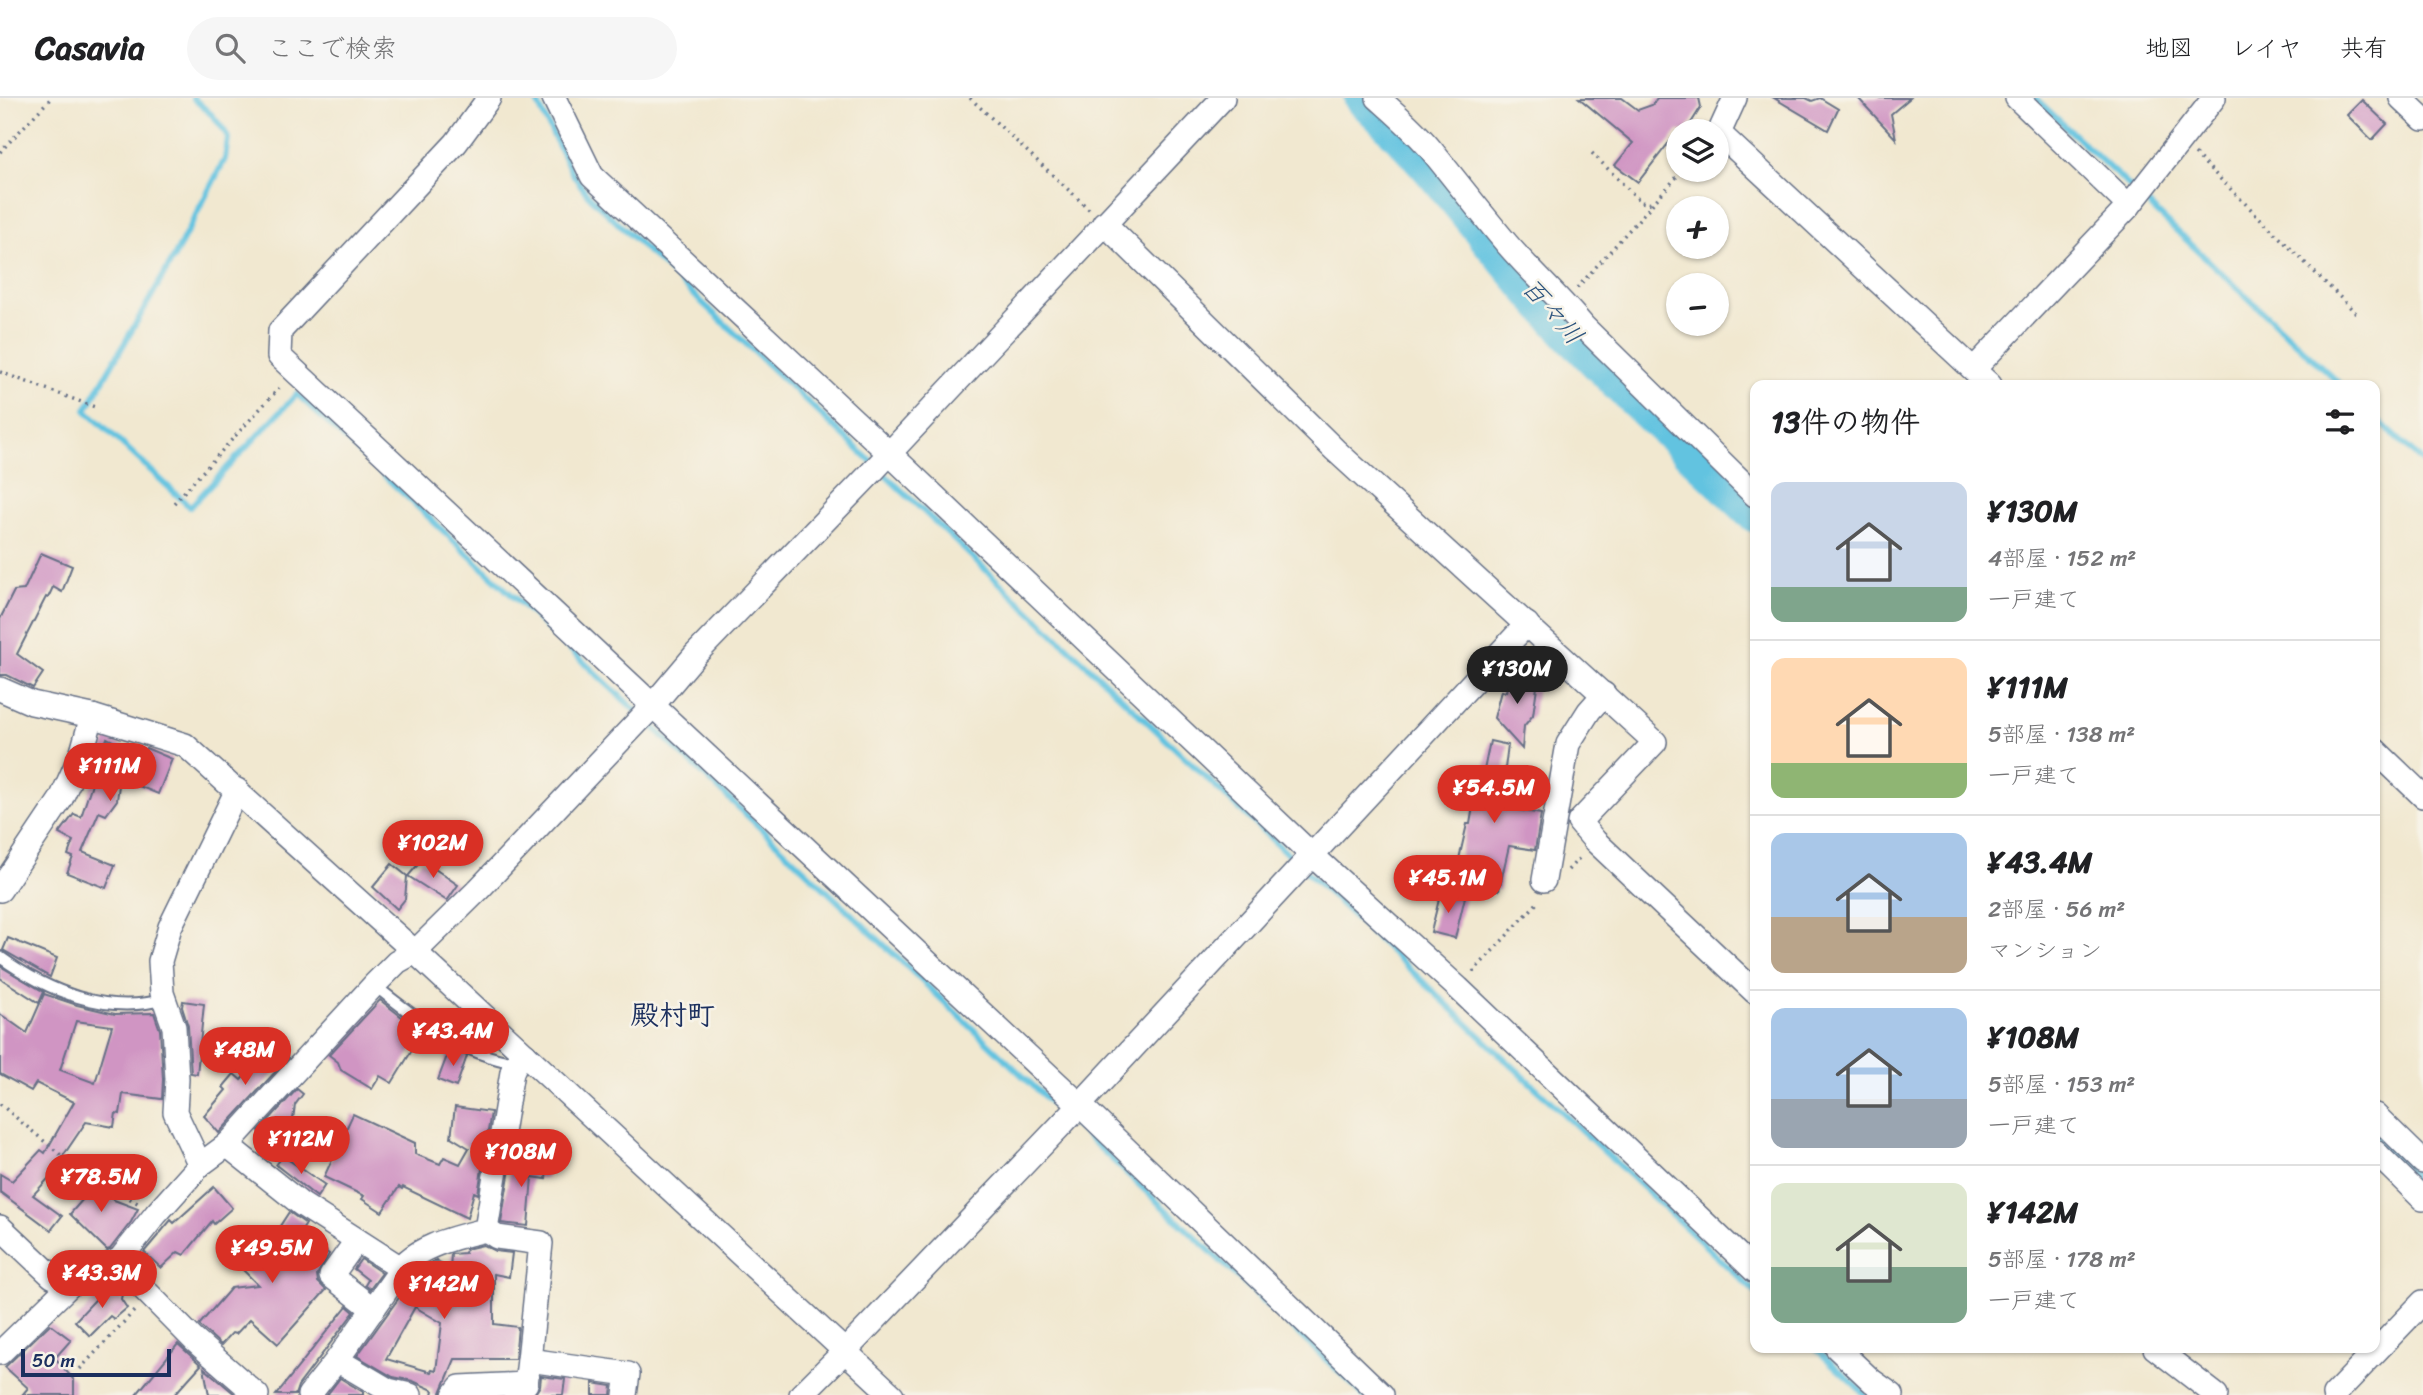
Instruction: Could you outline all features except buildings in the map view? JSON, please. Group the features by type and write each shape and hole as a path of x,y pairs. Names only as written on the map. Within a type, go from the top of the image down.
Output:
{"street":[{"path":"489,98 456,143 280,331 279,356 646,713 1071,1113 1382,1395"},
{"path":"554,98 592,176 881,462 1306,863 1458,988 1750,1266"},
{"path":"0,1353 70,1284 120,1259 200,1165 227,1145 397,962 415,951 478,890 646,713 696,654 881,462 1223,98"},
{"path":"1378,98 1432,150 1544,286 1750,490"},
{"path":"1735,98 1718,133 1982,377 2129,206 2214,98"},
{"path":"2017,98 2129,206"},
{"path":"2401,98 2423,119"},
{"path":"1104,223 1335,450 1655,742 1580,822"},
{"path":"801,1395 1071,1113 1527,624"},
{"path":"0,689 32,704 92,716 185,745 415,951 521,1059 892,1395"},
{"path":"1542,890 1568,744 1589,711 1604,694"},
{"path":"0,890 61,799 82,752 92,716"},
{"path":"2380,755 2423,796"},
{"path":"200,1165 175,1112 177,1079 174,1027 159,974 162,946 237,790"},
{"path":"1556,811 1580,822 1595,841 1750,987"},
{"path":"486,1230 512,1072 521,1059"},
{"path":"2380,1120 2423,1162"},
{"path":"227,1145 301,1204 399,1267"},
{"path":"2380,1157 2423,1199"},
{"path":"0,1227 52,1276 70,1284"},
{"path":"309,1395 395,1278 399,1267 441,1241 486,1230 497,1237 541,1243 526,1384 460,1387 454,1395"},
{"path":"357,1240 331,1276 373,1309"},
{"path":"120,1259 129,1275 194,1340 257,1395"},
{"path":"2380,1347 2423,1302"},
{"path":"1842,1353 1872,1381 1892,1395"},
{"path":"2161,1353 2216,1395"},
{"path":"2334,1395 2374,1353"},
{"path":"337,1360 388,1390 410,1395"},
{"path":"529,1360 628,1374 625,1395"}],"lane":[{"path":"0,957 48,988 95,1002 121,1005 165,999"},
{"path":"374,985 447,1038 482,1054 521,1059"}],"path":[{"path":"0,152 51,98"},
{"path":"970,98 1104,223"},
{"path":"2180,141 2356,313"},
{"path":"1592,153 1641,202 1654,204"},
{"path":"1564,303 1673,182"},
{"path":"0,372 95,407"},
{"path":"174,503 294,372"},
{"path":"1568,870 1595,841"},
{"path":"1458,988 1542,890"},
{"path":"0,1104 75,1167 156,1214"},
{"path":"80,1369 149,1295"}],"waterway":[{"path":"193,98 224,130 228,138 225,159 174,257 86,410 190,507 297,394 638,713"},
{"path":"535,98 572,173 588,195 1750,1287"},
{"name":"百々川","path":"1362,98 1431,169 1563,326 1616,381 1750,509"},
{"path":"2035,98 2336,380"},
{"path":"2380,422 2423,462"},
{"path":"646,720 1063,1114"},
{"path":"1071,1121 1364,1395"},
{"name":"百々川","path":"2380,1140 2423,1180"},
{"path":"1820,1353 1866,1395"}],"district":[{"name":"殿村町","path":"673,1014"}]}
